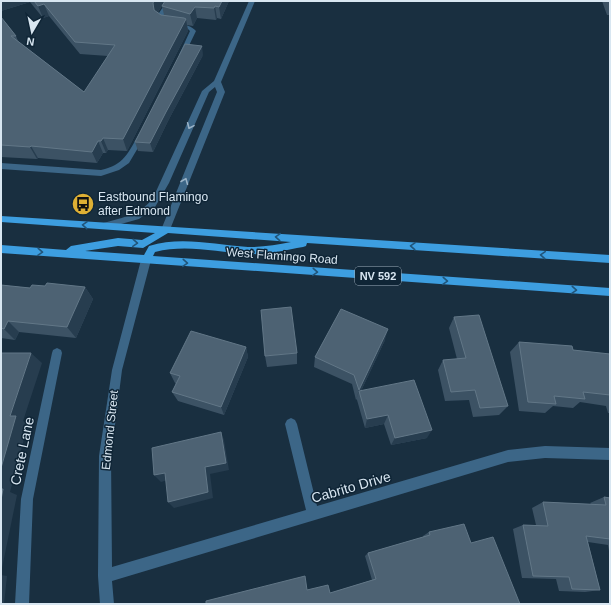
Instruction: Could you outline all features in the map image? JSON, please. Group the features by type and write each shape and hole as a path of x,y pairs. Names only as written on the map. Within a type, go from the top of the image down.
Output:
{"main road":[{"name":"West Flamingo Road","path":"1,219 610,259"},
{"path":"55,253 118,242 142,244 166,230"},
{"path":"146,260 152,249 161,246 178,245 263,250 317,240"},
{"name":"West Flamingo Road","path":"1,249 610,292"}],"street":[{"path":"103,226 132,217 151,206 165,183 206,91 217,82 252,1"},
{"path":"166,230 221,92 217,82"},
{"name":"Edmond Street","path":"107,604 105,576 106,448 117,370 146,260"},
{"name":"Crete Lane","path":"22,604 27,499 57,353"},
{"path":"291,424 313,514"},
{"name":"Cabrito Drive","path":"105,576 508,456 545,452 610,454"}],"lane":[{"path":"170,1 160,16 160,20 166,24 189,27 193,31 180,58"},
{"path":"1,166 100,173 115,170 126,162 146,127"}],"building":[{"path":"34,1 154,1 154,10 161,15 186,19 123,139 103,138 101,141 98,141 92,152 31,146 1,145 1,17 16,36 11,36 84,92 115,45 75,42 44,4 38,6"},
{"path":"165,1 222,1 219,7 195,7 190,14 162,6"},
{"path":"185,44 202,46 150,143 135,142"},
{"path":"47,283 85,287 67,327 8,321 4,329 1,328 1,285 30,288 32,285 45,286"},
{"path":"291,307 297,353 265,356 261,310"},
{"path":"341,309 388,329 359,390 354,375 315,357"},
{"path":"479,315 508,406 480,408 475,390 451,392 443,360 466,358 454,317"},
{"path":"191,331 246,347 221,407 172,392 180,376 170,373"},
{"path":"519,342 572,346 573,350 610,354 610,395 583,392 585,399 554,396 556,404 528,402"},
{"path":"1,353 31,353 10,416 16,416 1,468"},
{"path":"414,380 432,430 395,438 388,415 367,419 359,391"},
{"path":"221,432 226,463 205,467 208,492 168,502 165,473 154,475 152,448"},
{"path":"1,489 3,489 1,500"},
{"path":"604,497 610,498 610,539 586,536 600,590 572,589 569,577 533,576 523,525 548,526 543,502 606,505"},
{"path":"464,524 471,543 493,537 520,604 206,604 206,601 305,576 307,590 328,585 330,593 376,579 368,553 430,535 429,532"}],"place":[{"name":"Eastbound Flamingo after Edmond","path":"83,204"}]}
